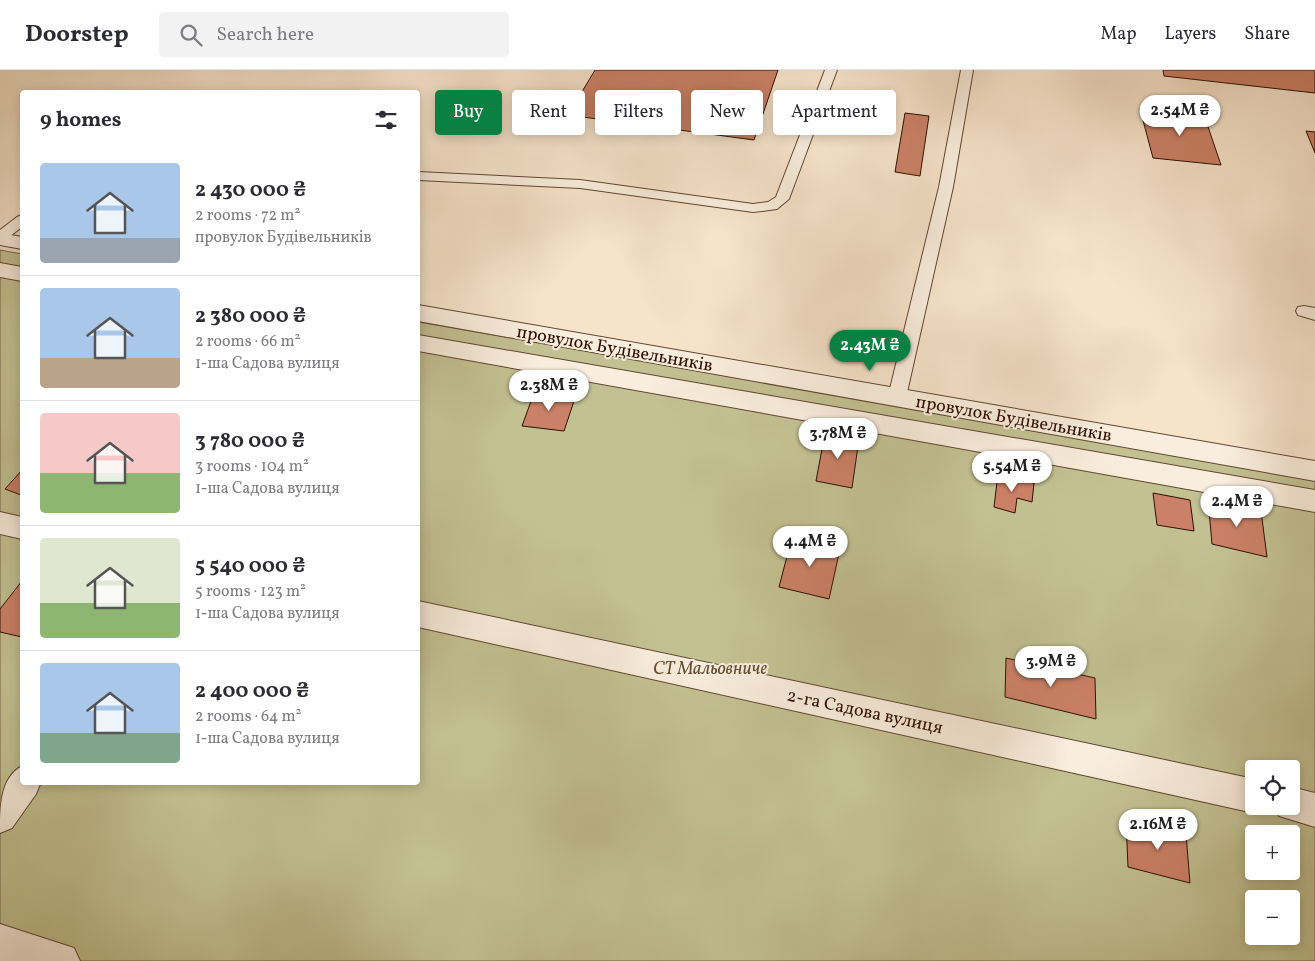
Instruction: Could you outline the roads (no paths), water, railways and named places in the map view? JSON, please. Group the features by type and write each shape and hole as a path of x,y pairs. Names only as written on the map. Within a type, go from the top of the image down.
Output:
{"street":[{"path":"0,238 20,242"},
{"path":"0,270 20,274"},
{"name":"провулок Будівельників","path":"420,312 1315,471"},
{"path":"420,343 1315,501"},
{"path":"0,523 20,528"},
{"name":"2-га Садова вулиця","path":"420,614 1245,794"},
{"path":"0,816 22,785"},
{"path":"1300,806 1315,810"},
{"path":"0,943 61,961"}],"lane":[{"path":"420,176 580,184 753,208 772,206 782,199 831,70"},
{"path":"897,397 946,187 968,70"},
{"path":"0,238 20,222"}],"park label":[{"name":"СТ Мальовниче","path":"710,668"}]}
